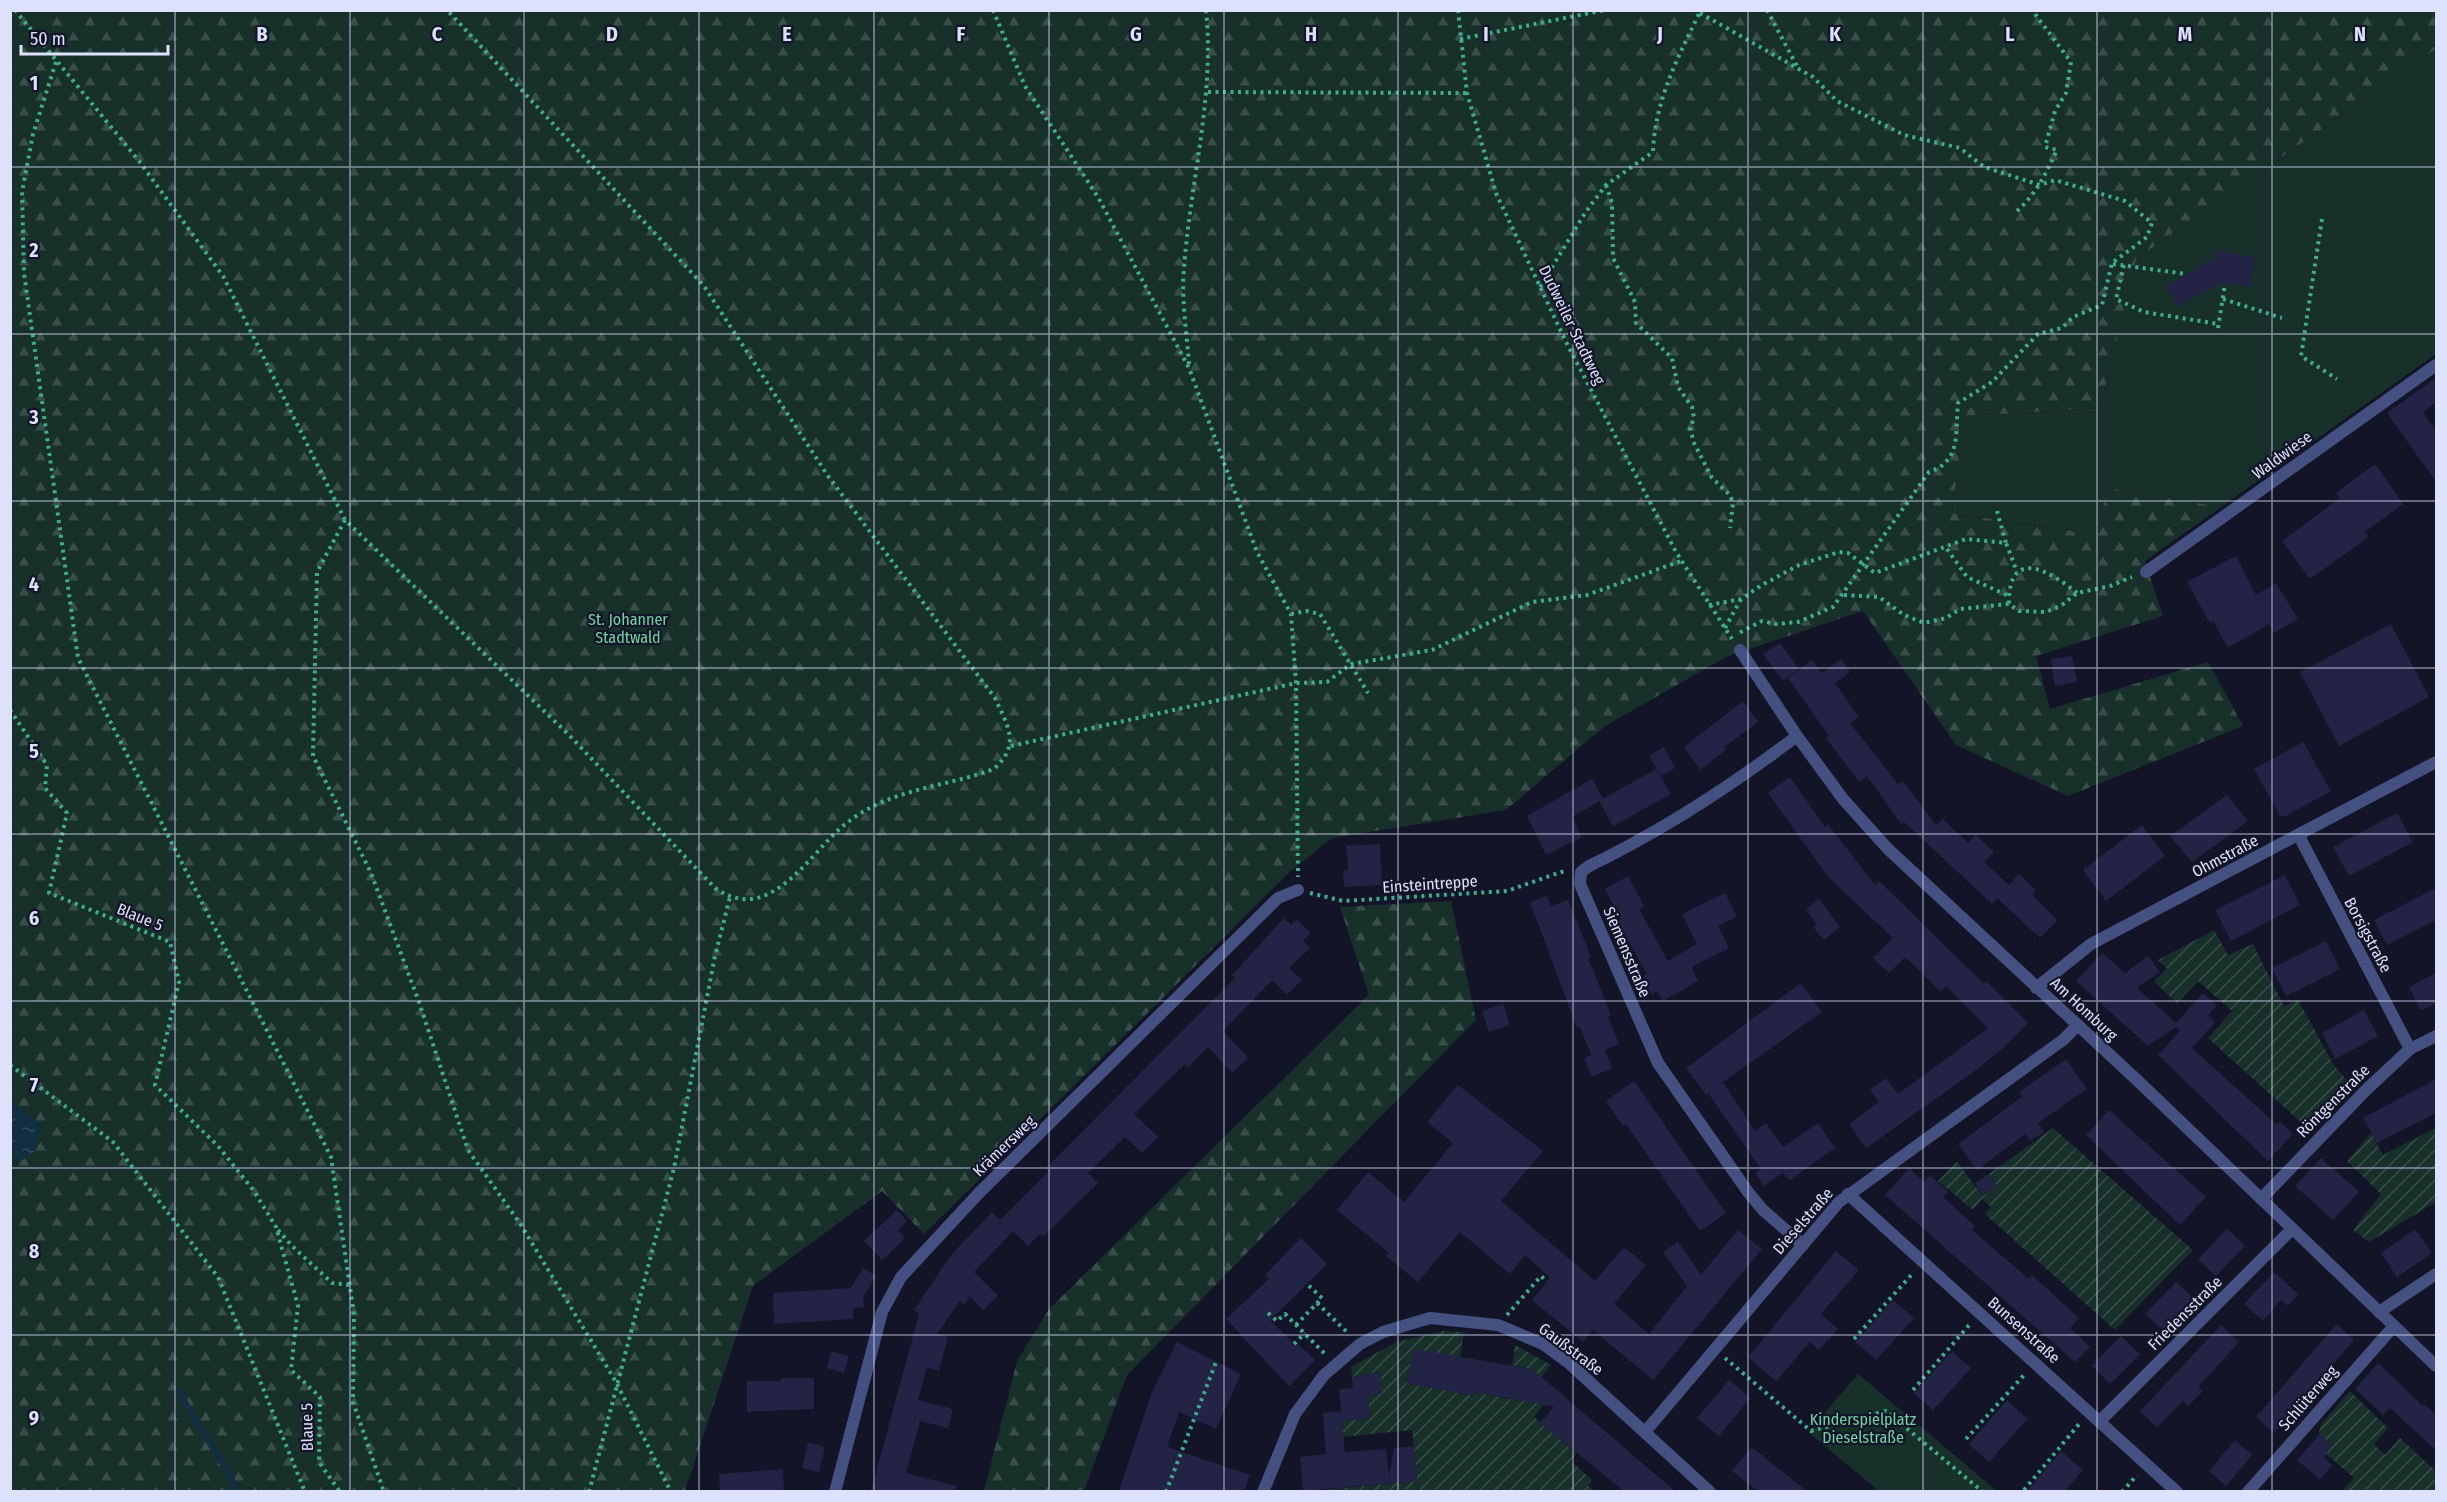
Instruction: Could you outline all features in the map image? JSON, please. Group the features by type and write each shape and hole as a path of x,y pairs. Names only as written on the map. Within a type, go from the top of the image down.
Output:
{"street":[{"name":"Waldwiese","path":"2146,572 2436,365"},
{"name":"Am Homburg","path":"1740,650 1797,736 1843,799 1888,849 2078,1025 2436,1366"},
{"name":"Siemensstraße","path":"1797,736 1688,813 1648,837 1589,866 1581,872 1580,884 1658,1063 1762,1210 1803,1245"},
{"name":"Ohmstraße","path":"2036,988 2091,945 2436,762"},
{"name":"Borsigstraße","path":"2299,836 2410,1049"},
{"name":"Krämersweg","path":"835,1491 882,1312 901,1277 972,1201 1278,898 1298,890"},
{"name":"Dieselstraße","path":"1645,1432 1848,1194 2054,1047 2078,1025"},
{"name":"Röntgenstraße","path":"2261,1199 2367,1089 2410,1049 2436,1036"},
{"name":"Bunsenstraße","path":"1848,1194 2177,1491"},
{"name":"Friedensstraße","path":"2101,1420 2292,1229"},
{"path":"2379,1312 2436,1274"},
{"name":"Gaußstraße","path":"1263,1491 1295,1414 1310,1392 1335,1364 1360,1344 1404,1324 1430,1318 1498,1325 1543,1344 1570,1364 1710,1491"},
{"name":"Schlüterweg","path":"2248,1491 2394,1326"}],"path":[{"path":"15,10 139,161 223,276 345,520 567,733 715,888 730,897 746,899 767,894 791,877 851,820 895,796 994,769 1004,759 1011,746 1009,729 995,698 828,476 704,286 447,10"},
{"path":"993,10 1025,86 1098,197 1189,368 1257,552 1291,614 1296,683 1298,890"},
{"path":"1189,368 1183,271 1192,189 1208,92 1206,10"},
{"name":"Dudweiler Stadtweg","path":"1458,10 1467,93 1496,194 1539,287 1681,561 1725,628 1742,599"},
{"path":"1460,39 1605,10"},
{"path":"1767,10 1799,70"},
{"path":"2018,211 2031,199 2040,185 2057,150 2045,147 2055,111 2066,93 2071,62 2032,10"},
{"path":"1539,287 1584,213 1606,185 1653,152 1654,122 1659,104 1700,12 1813,77 1837,101 1904,135 1960,148 1984,167 2040,185 2055,180 2077,189 2125,201 2152,223 2147,237 2112,263 2102,305 2088,308 2073,317 2062,328 2038,334 1992,382 1958,403 1952,453 1943,467 1929,472 1833,608 1819,615 1786,624 1762,621 1731,637"},
{"path":"56,62 33,134 22,192 24,273 78,658 331,1157 354,1315 353,1402 384,1491"},
{"path":"1208,92 1467,93"},
{"path":"1606,185 1612,204 1613,258 1635,302 1636,322 1671,358 1678,387 1692,408 1694,418 1690,428 1694,443 1712,478 1730,495 1732,504 1730,528"},
{"path":"2322,219 2301,356 2337,379"},
{"path":"2112,263 2186,274"},
{"path":"2124,265 2116,299 2144,312 2219,326 2225,284"},
{"path":"2223,299 2282,318"},
{"path":"1997,511 2017,572"},
{"path":"345,520 317,572 313,756 371,873 419,1002 468,1150 521,1225 616,1382 671,1491"},
{"path":"1708,605 1742,599 1799,565 1839,552 1848,554 1875,573 1947,549 1966,539 2006,543"},
{"path":"1947,549 1967,577 2009,596"},
{"path":"1011,746 1296,683 1328,682 1352,664 1432,650 1532,602 1587,595 1681,561"},
{"path":"2009,604 2010,582 2017,572 2031,568 2052,573 2077,593"},
{"path":"1843,595 1879,597 1904,615 1924,623 1946,618 1960,609 2009,604 2019,611 2046,612 2062,605 2077,593 2110,586 2146,572"},
{"path":"1291,614 1306,611 1320,614 1368,693"},
{"name":"Blaue 5","path":"10,710 47,765 45,788 67,813 49,893 170,942 179,982 156,1085 218,1146 254,1191 276,1227 292,1246 332,1283 350,1285"},
{"name":"Einsteintreppe","path":"1298,890 1343,901 1507,891 1560,870"},
{"path":"589,1491 674,1168 708,989 730,897"},
{"path":"10,1065 112,1142 218,1277 305,1491"},
{"name":"Blaue 5","path":"276,1227 298,1306 291,1370 320,1397 319,1462 340,1491"},
{"path":"1854,1339 1924,1262"},
{"path":"1508,1313 1540,1276 1547,1282"},
{"path":"1296,1325 1322,1298 1306,1283"},
{"path":"1317,1303 1360,1344"},
{"path":"1913,1390 1980,1312"},
{"path":"1268,1314 1277,1321 1284,1314 1335,1364"},
{"path":"1294,1344 1305,1334"},
{"path":"1166,1491 1216,1362"},
{"path":"1966,1439 2036,1362"},
{"path":"1741,1371 1811,1431 1886,1411 1983,1491"},
{"path":"2024,1490 2090,1411"}],"green space":[{"name":"St. Johanner Stadtwald","path":"2436,10 2436,49 2136,259 2100,408 1965,416 1952,513 2084,533 2114,489 2221,507 2145,561 2163,616 2036,656 2050,709 2208,662 2243,726 2068,796 1956,745 1863,611 1726,657 1605,726 1506,810 1332,838 1291,871 924,1234 882,1191 753,1286 685,1491 11,1492 10,11"},
{"path":"2436,49 2436,354 2221,507 2114,489 2084,533 1952,513 1965,416 2100,408 2136,259"},
{"path":"1451,901 1476,1020 1127,1375 1084,1491 984,1491 1017,1361 1049,1309 1369,995 1340,907"},
{"path":"2214,930 2228,955 2253,944 2284,1006 2298,1000 2334,1065 2348,1082 2306,1127 2208,1038 2232,1011 2198,981 2177,1003 2154,982 2167,969 2158,960"},
{"path":"2053,1128 2193,1250 2115,1330 1985,1214 1991,1207 1982,1199 1973,1210 1938,1181 1957,1162 1983,1196 1997,1186 1989,1174"},
{"path":"2436,1128 2436,1202 2369,1242 2353,1230 2381,1194 2347,1161 2371,1133 2383,1155"},
{"path":"1443,1331 1464,1332 1460,1358 1414,1349 1407,1383 1474,1396 1475,1392 1520,1401 1527,1368 1512,1365 1515,1345 1551,1365 1530,1391 1545,1403 1534,1417 1576,1453 1571,1461 1592,1480 1588,1486 1595,1491 1303,1492 1417,1481 1412,1430 1343,1437 1342,1421 1370,1418 1368,1395 1380,1372 1352,1377 1351,1367 1396,1342"},
{"name":"Kinderspielplatz Dieselstraße","path":"1858,1374 1997,1491 1879,1491 1808,1432"},
{"path":"2350,1391 2388,1428 2374,1444 2385,1455 2400,1438 2436,1471 2436,1491 2342,1491 2354,1478 2326,1454 2332,1446 2319,1434 2320,1426"}],"water":[{"path":"10,1101 41,1124 35,1151 18,1163 11,1152"}],"building":[{"path":"2215,250 2255,257 2251,287 2220,283 2178,307 2166,286 2215,258"},
{"path":"2436,378 2436,402 2423,412 2436,431 2436,482 2387,413"},
{"path":"2375,464 2403,504 2365,532 2369,537 2310,579 2282,541 2340,498 2336,493"},
{"path":"2236,556 2256,595 2276,583 2298,619 2274,633 2269,624 2228,648 2213,621 2210,623 2187,582"},
{"path":"2391,624 2429,697 2339,746 2300,672"},
{"path":"1780,643 1799,669 1783,681 1763,654"},
{"path":"2072,656 2077,682 2055,686 2051,659"},
{"path":"1841,659 1850,672 1835,683 1859,717 1850,723 1898,784 1903,781 1936,825 1943,819 1968,843 1976,835 1994,852 1984,862 2009,885 2019,874 2036,890 2032,895 2058,920 2040,938 1997,898 1992,904 1904,822 1901,824 1867,776 1859,782 1826,738 1829,736 1788,678 1812,660 1822,673"},
{"path":"1743,701 1758,722 1724,747 1726,750 1700,770 1684,747"},
{"path":"2303,742 2331,791 2286,816 2280,816 2254,769"},
{"path":"1664,747 1675,768 1661,776 1649,756"},
{"path":"1656,769 1671,794 1613,826 1599,801"},
{"path":"1790,777 1825,827 1828,824 1875,885 1879,881 1984,984 1986,981 2028,1023 2002,1049 1972,1073 1866,1148 1849,1124 1879,1102 1870,1090 1886,1078 1898,1094 1988,1028 1946,986 1941,992 1905,957 1889,973 1873,958 1893,938 1829,878 1768,793"},
{"path":"1592,779 1603,799 1572,817 1582,837 1546,855 1527,816"},
{"path":"2227,795 2248,821 2192,862 2170,836"},
{"path":"2397,813 2413,842 2349,876 2333,847"},
{"path":"2142,825 2165,856 2106,901 2083,870"},
{"path":"1380,844 1382,885 1344,887 1343,871 1348,870 1346,846"},
{"path":"2285,875 2300,905 2231,941 2215,910"},
{"path":"1628,876 1644,906 1639,909 1668,961 1697,944 1682,914 1725,893 1737,917 1718,926 1729,948 1693,966 1692,969 1698,981 1663,1001 1657,991 1652,994 1642,977 1647,974 1617,921 1621,919 1605,889"},
{"path":"2436,888 2436,920 2387,945 2374,920"},
{"path":"1547,896 1551,906 1568,900 1591,957 1588,958 1611,1015 1608,1016 1619,1044 1605,1050 1612,1068 1592,1077 1584,1058 1591,1055 1580,1027 1577,1028 1530,902"},
{"path":"1819,899 1840,927 1824,940 1813,927 1816,924 1806,909"},
{"path":"1284,918 1291,925 1297,919 1311,933 1303,941 1310,948 1289,968 1302,980 1287,995 1272,980 1223,1031 1248,1058 1232,1073 1208,1047 1188,1067 1185,1064 1134,1114 1158,1137 1142,1153 1125,1137 1088,1173 1098,1183 1043,1237 1040,1234 1028,1246 1013,1231 974,1272 998,1296 983,1310 970,1296 964,1305 960,1301 937,1334 948,1337 939,1371 927,1367 918,1400 953,1409 948,1428 920,1421 906,1473 956,1486 955,1491 871,1491 919,1314 914,1310 951,1255 992,1212 1000,1220 1049,1171 1046,1168 1235,978 1232,975"},
{"path":"2326,941 2340,969 2286,996 2272,968"},
{"path":"2102,953 2125,973 2148,956 2160,972 2137,988 2176,1023 2203,993 2217,1005 2208,1015 2215,1022 2192,1048 2277,1125 2280,1122 2293,1134 2268,1161 2158,1055 2180,1031 2176,1027 2148,1046 2076,981"},
{"path":"2436,973 2436,1003 2421,1011 2409,987"},
{"path":"1801,983 1822,1012 1723,1082 1755,1131 1766,1123 1783,1147 1818,1123 1835,1148 1790,1180 1783,1173 1764,1186 1755,1173 1761,1169 1708,1093 1706,1095 1686,1068"},
{"path":"1503,1004 1510,1025 1489,1032 1482,1011"},
{"path":"2364,1010 2378,1036 2335,1059 2322,1033"},
{"path":"2066,1059 2087,1089 2038,1123 2044,1132 2030,1141 2025,1134 1977,1170 1958,1144 2023,1096 2019,1092"},
{"path":"2436,1079 2436,1113 2377,1143 2363,1118"},
{"path":"1634,1081 1726,1213 1700,1231 1626,1124 1623,1126 1606,1101"},
{"path":"1458,1085 1543,1151 1501,1201 1595,1281 1624,1247 1646,1265 1614,1304 1649,1334 1687,1286 1663,1252 1678,1242 1701,1275 1738,1230 1762,1249 1653,1380 1593,1330 1583,1342 1532,1300 1550,1278 1525,1255 1510,1274 1460,1232 1418,1282 1386,1256 1389,1253 1337,1210 1368,1172 1404,1202 1453,1143 1427,1122"},
{"path":"2109,1110 2206,1197 2180,1225 2086,1135"},
{"path":"2321,1158 2359,1192 2333,1220 2295,1186"},
{"path":"1909,1168 1924,1182 1930,1175 1948,1192 1943,1197 1975,1226 1972,1230 2029,1279 2032,1275 2079,1318 2070,1328 2090,1347 2075,1362 1885,1195"},
{"path":"1989,1174 1997,1186 1983,1196 1975,1183"},
{"path":"897,1210 907,1221 898,1230 905,1238 882,1260 864,1241"},
{"path":"2227,1229 2245,1246 2216,1276 2198,1259"},
{"path":"2415,1229 2432,1253 2397,1277 2381,1253"},
{"path":"1301,1238 1327,1264 1270,1320 1296,1346 1298,1344 1315,1360 1289,1386 1226,1319 1269,1279 1265,1275"},
{"path":"1836,1251 1859,1270 1821,1314 1838,1329 1819,1350 1810,1342 1776,1381 1748,1357"},
{"path":"863,1268 876,1276 863,1297 864,1307 853,1308 853,1319 774,1324 773,1293 851,1288"},
{"path":"2274,1272 2298,1294 2288,1306 2281,1300 2263,1321 2244,1304"},
{"path":"2176,1282 2193,1298 2163,1330 2145,1314"},
{"path":"1893,1300 1914,1318 1876,1360 1855,1342"},
{"path":"2337,1324 2354,1340 2274,1433 2256,1417"},
{"path":"2221,1325 2239,1342 2198,1387 2203,1391 2188,1406 2183,1401 2157,1427 2140,1411"},
{"path":"2121,1336 2140,1354 2110,1384 2092,1366"},
{"path":"1177,1342 1241,1374 1216,1429 1179,1412 1167,1447 1250,1475 1244,1491 1119,1491 1152,1392"},
{"path":"1414,1349 1532,1369 1675,1491 1624,1491 1540,1423 1554,1407 1475,1392 1474,1396 1407,1383"},
{"path":"831,1351 849,1356 844,1373 827,1368"},
{"path":"1952,1351 1971,1368 1933,1410 1914,1393"},
{"path":"2378,1363 2422,1405 2424,1404 2436,1415 2436,1450 2392,1410 2389,1408 2383,1415 2355,1389"},
{"path":"1380,1372 1382,1394 1368,1395 1370,1418 1342,1421 1339,1389 1353,1388 1352,1377"},
{"path":"781,1378 814,1378 814,1409 747,1412 747,1381 781,1381"},
{"path":"1729,1380 1750,1398 1719,1436 1697,1418"},
{"path":"2007,1400 2027,1419 1989,1462 1969,1444"},
{"path":"1341,1411 1345,1452 1386,1449 1389,1475 1394,1448 1414,1446 1417,1481 1303,1491 1300,1457 1326,1454 1323,1413"},
{"path":"2320,1434 2332,1446 2324,1457 2332,1465 2320,1480 2297,1460"},
{"path":"2235,1440 2252,1455 2226,1486 2209,1471"},
{"path":"808,1442 825,1447 819,1472 802,1468"},
{"path":"1752,1447 1807,1491 1758,1491 1732,1471"},
{"path":"2061,1451 2083,1470 2065,1491 2027,1491"},
{"path":"783,1469 784,1491 720,1491 719,1474"}],"waterway":[{"path":"178,1391 230,1475 236,1492"}]}
